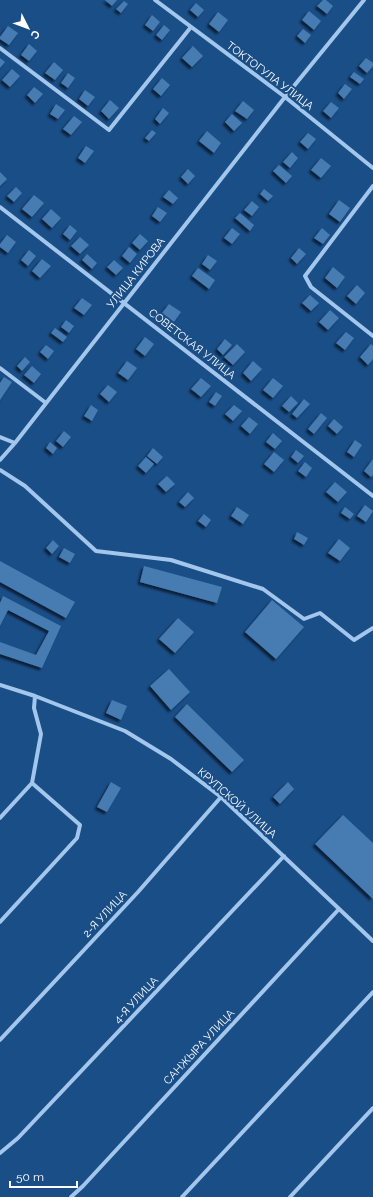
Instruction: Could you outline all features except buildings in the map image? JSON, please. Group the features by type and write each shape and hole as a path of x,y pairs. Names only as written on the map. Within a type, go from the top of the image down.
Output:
{"street":[{"name":"ТОКТОГУЛА УЛИЦА","path":"155,0 285,97 373,168"},
{"name":"УЛИЦА КИРОВА","path":"0,460 15,443 285,97 364,0"},
{"path":"0,48 109,130 192,27"},
{"path":"373,186 305,276 311,287 373,336"},
{"name":"СОВЕТСКАЯ УЛИЦА","path":"0,207 373,496"},
{"path":"0,368 46,403"},
{"path":"0,437 15,443"},
{"path":"0,470 25,486 96,551 171,560 263,589 304,619 320,613 354,640 373,628"},
{"name":"КРУПСКОЙ УЛИЦА","path":"0,685 34,696 125,732 171,759 221,797 373,941"},
{"path":"0,818 32,782 41,734 34,708 34,696"},
{"path":"0,922 77,838 80,825 32,782"},
{"name":"2-Я УЛИЦА","path":"0,1040 138,892 221,797"},
{"name":"4-Я УЛИЦА","path":"0,1153 24,1132 284,856"},
{"name":"САНЖЫРА УЛИЦА","path":"71,1197 83,1186 339,909"},
{"path":"182,1197 373,992"},
{"path":"290,1197 373,1108"}]}
